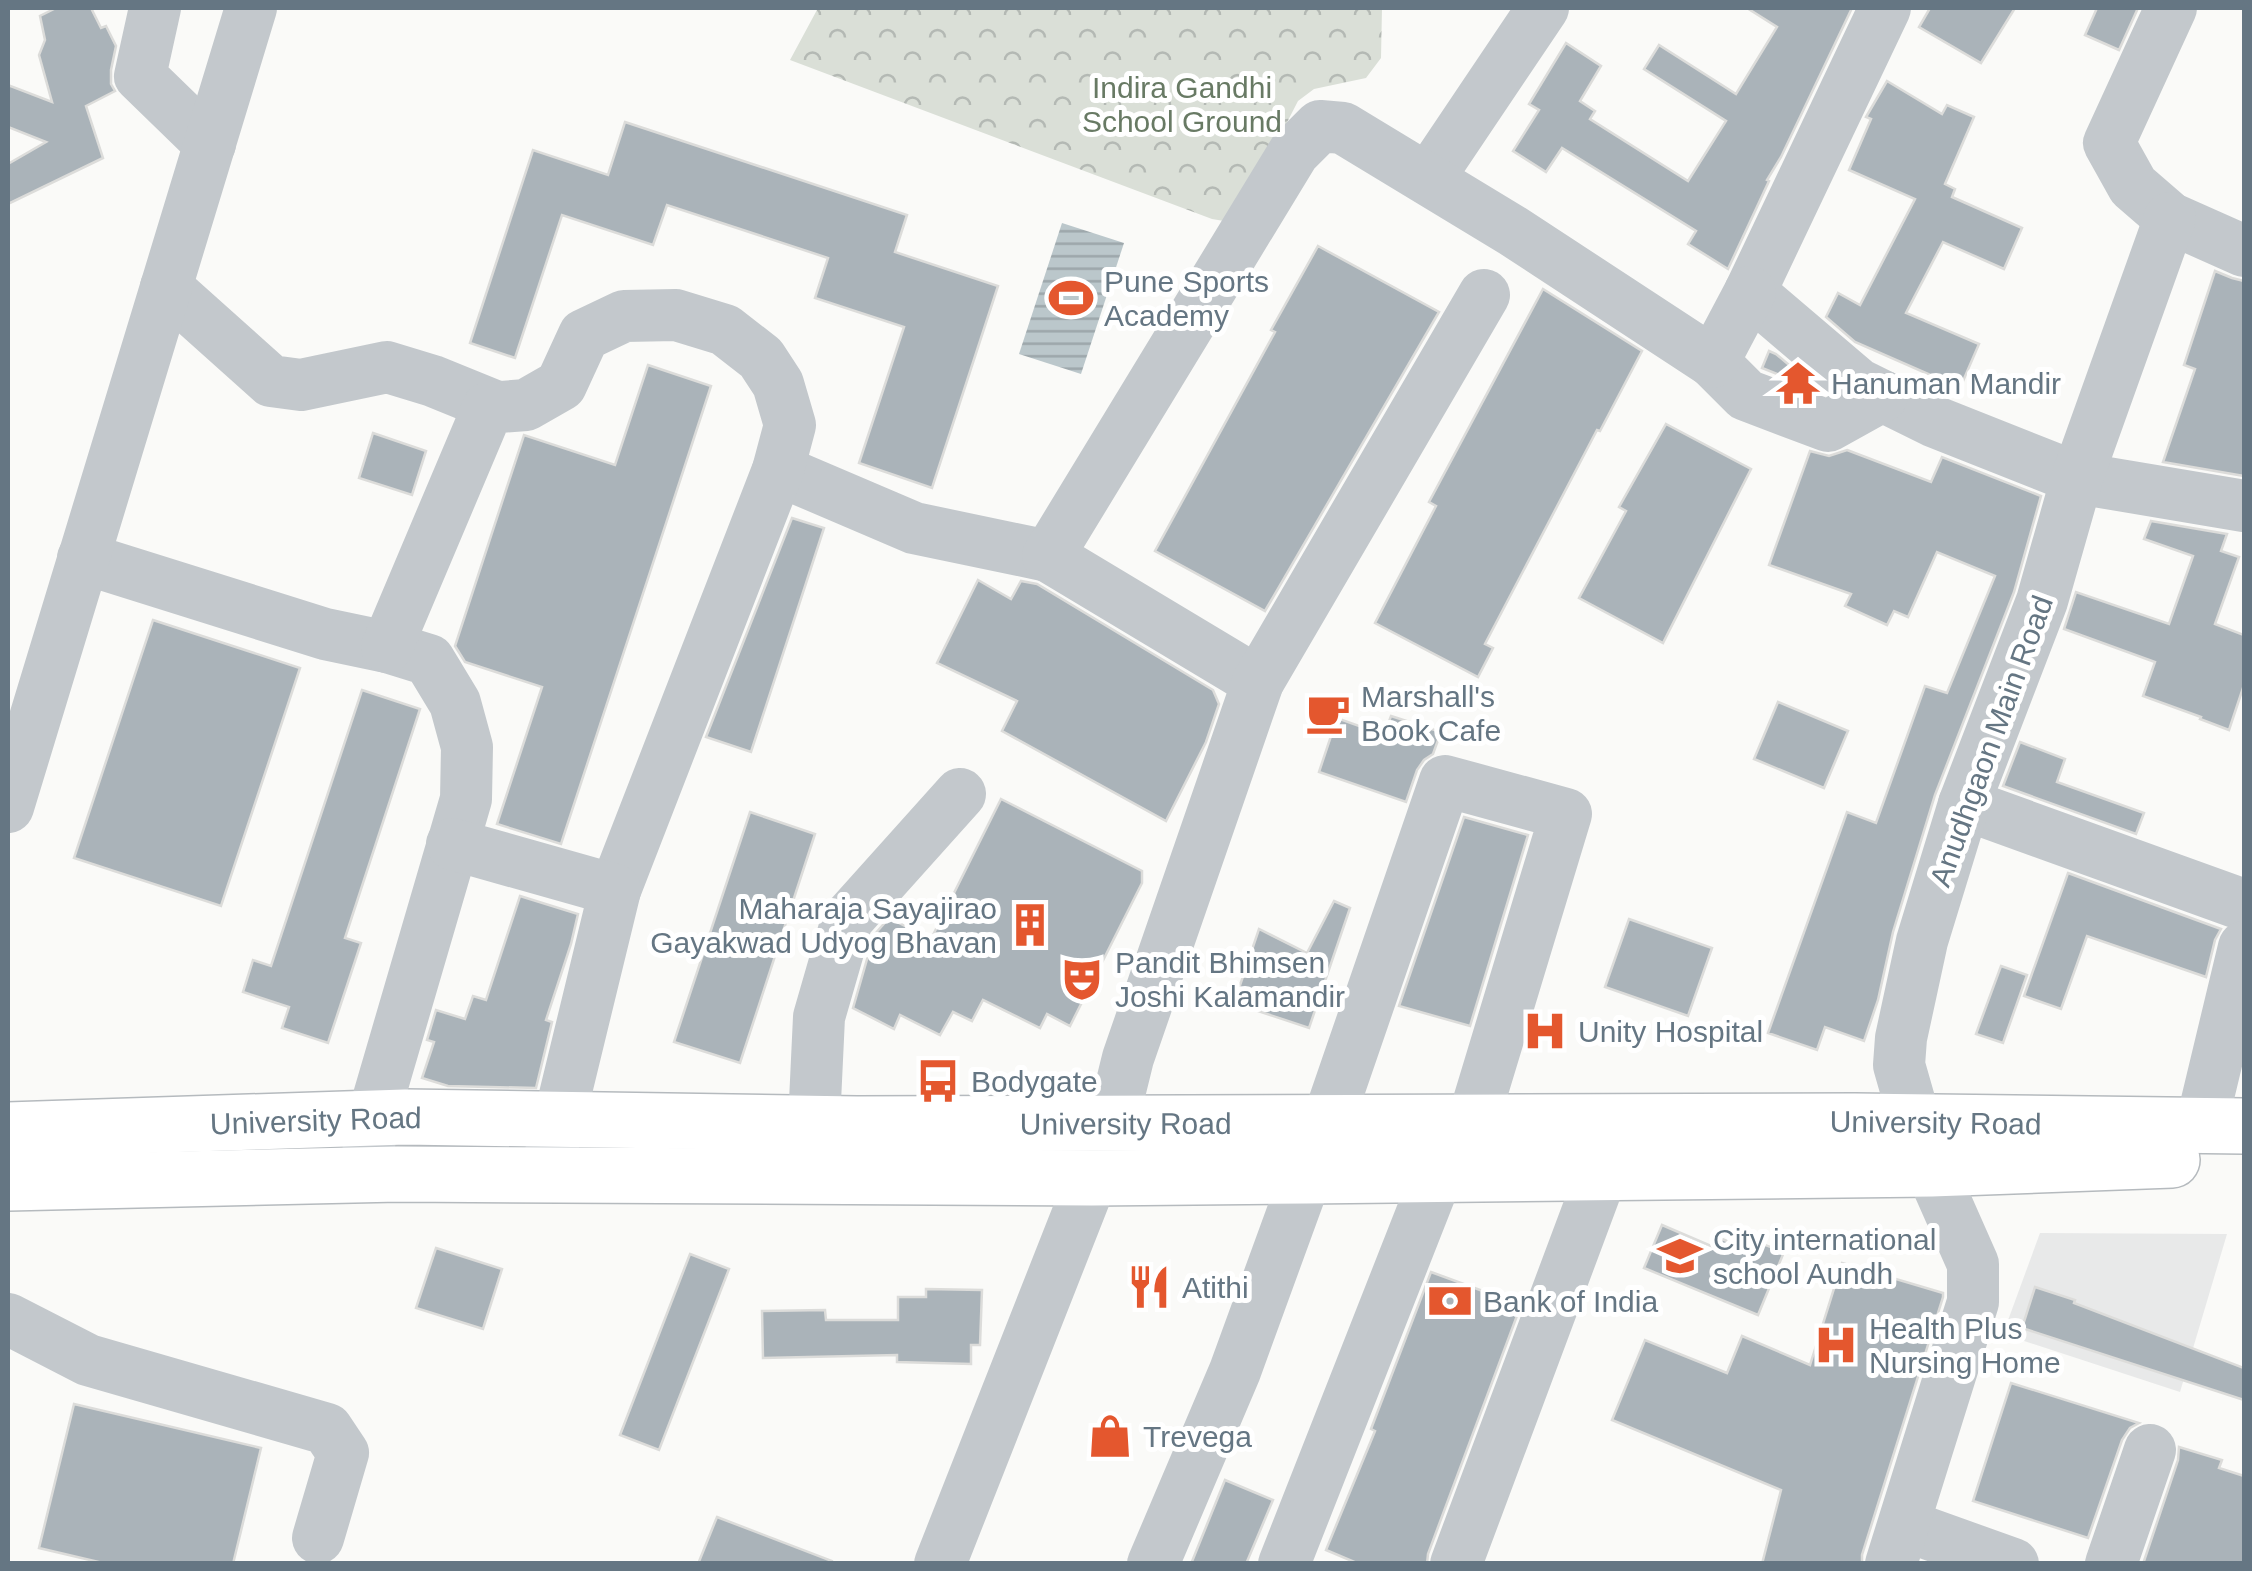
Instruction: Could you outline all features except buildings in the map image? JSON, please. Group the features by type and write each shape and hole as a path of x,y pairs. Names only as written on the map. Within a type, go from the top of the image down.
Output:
{"main road":[{"name":"University Road","path":"8,1130 373,1118 814,1123 1474,1121 2172,1160 2244,1160"},
{"name":"University Road","path":"8,1183 364,1175 1092,1178 1616,1173 1923,1145 2222,1126"}],"street":[{"path":"155,8 140,76 210,144"},
{"path":"8,807 251,8"},
{"path":"1428,179 1543,8"},
{"path":"1713,362 1885,8"},
{"path":"2171,8 2109,144 2133,186 2170,218 2244,251"},
{"path":"1048,556 1294,152 1320,126 1343,128 1513,231 1713,362 1746,394 1828,426 1882,396"},
{"name":"Anudhgaon Main Road","path":"1898,1544 1973,1302 1973,1264 1923,1145 1898,1065 1901,1038 1922,941 1964,804 2042,601 2077,478 2170,218"},
{"path":"166,286 271,381 301,385 387,366 497,407"},
{"path":"1750,292 1858,384 1933,422 2077,478 2244,506"},
{"path":"1112,1122 1128,1058 1258,682 1484,295"},
{"path":"387,647 488,408 526,405 561,385 584,336 624,316 676,315 724,330 761,358 778,384 790,425 778,470 614,890 546,1174"},
{"path":"778,470 914,528 1048,556 1258,682"},
{"path":"83,558 325,634 430,660 455,703 467,748 466,800 373,1118 364,1175"},
{"path":"1328,1121 1444,780 1566,814 1474,1121"},
{"path":"814,1123 819,1017 846,920 960,794"},
{"path":"1964,804 2244,905"},
{"path":"452,844 614,890"},
{"path":"2222,1126 2244,947"},
{"path":"1456,1564 1616,1173"},
{"path":"1487,1564 1616,1173"},
{"path":"1284,1564 1437,1175"},
{"path":"1153,1564 1235,1371 1306,1176"},
{"path":"940,1564 1092,1178"},
{"path":"8,1318 88,1360 327,1429 344,1453 318,1538"},
{"path":"2112,1564 2150,1450"},
{"path":"1898,1544 2013,1564"}],"shaded area":[{"name":"Pune Sports Academy","path":"1062,223 1124,243 1081,374 1019,354"},
{"path":"2040,1233 2227,1234 2180,1392 2003,1334"}],"green space":[{"name":"Indira Gandhi School Ground","path":"818,8 1382,8 1381,58 1366,78 1314,89 1298,101 1241,212 1230,222 1212,219 790,60"}],"place":[{"name":"Pune Sports Academy","path":"1071,298"},
{"name":"Hanuman Mandir","path":"1798,383"},
{"name":"Marshall's Book Cafe","path":"1328,713"},
{"name":"Maharaja Sayajirao Gayakwad Udyog Bhavan","path":"1030,925"},
{"name":"Pandit Bhimsen Joshi Kalamandir","path":"1082,979"},
{"name":"Unity Hospital","path":"1545,1031"},
{"name":"Bodygate","path":"938,1081"},
{"name":"City international school Aundh","path":"1680,1256"},
{"name":"Atithi","path":"1149,1287"},
{"name":"Bank of India","path":"1450,1301"},
{"name":"Health Plus Nursing Home","path":"1836,1345"},
{"name":"Trevega","path":"1110,1436"}]}
